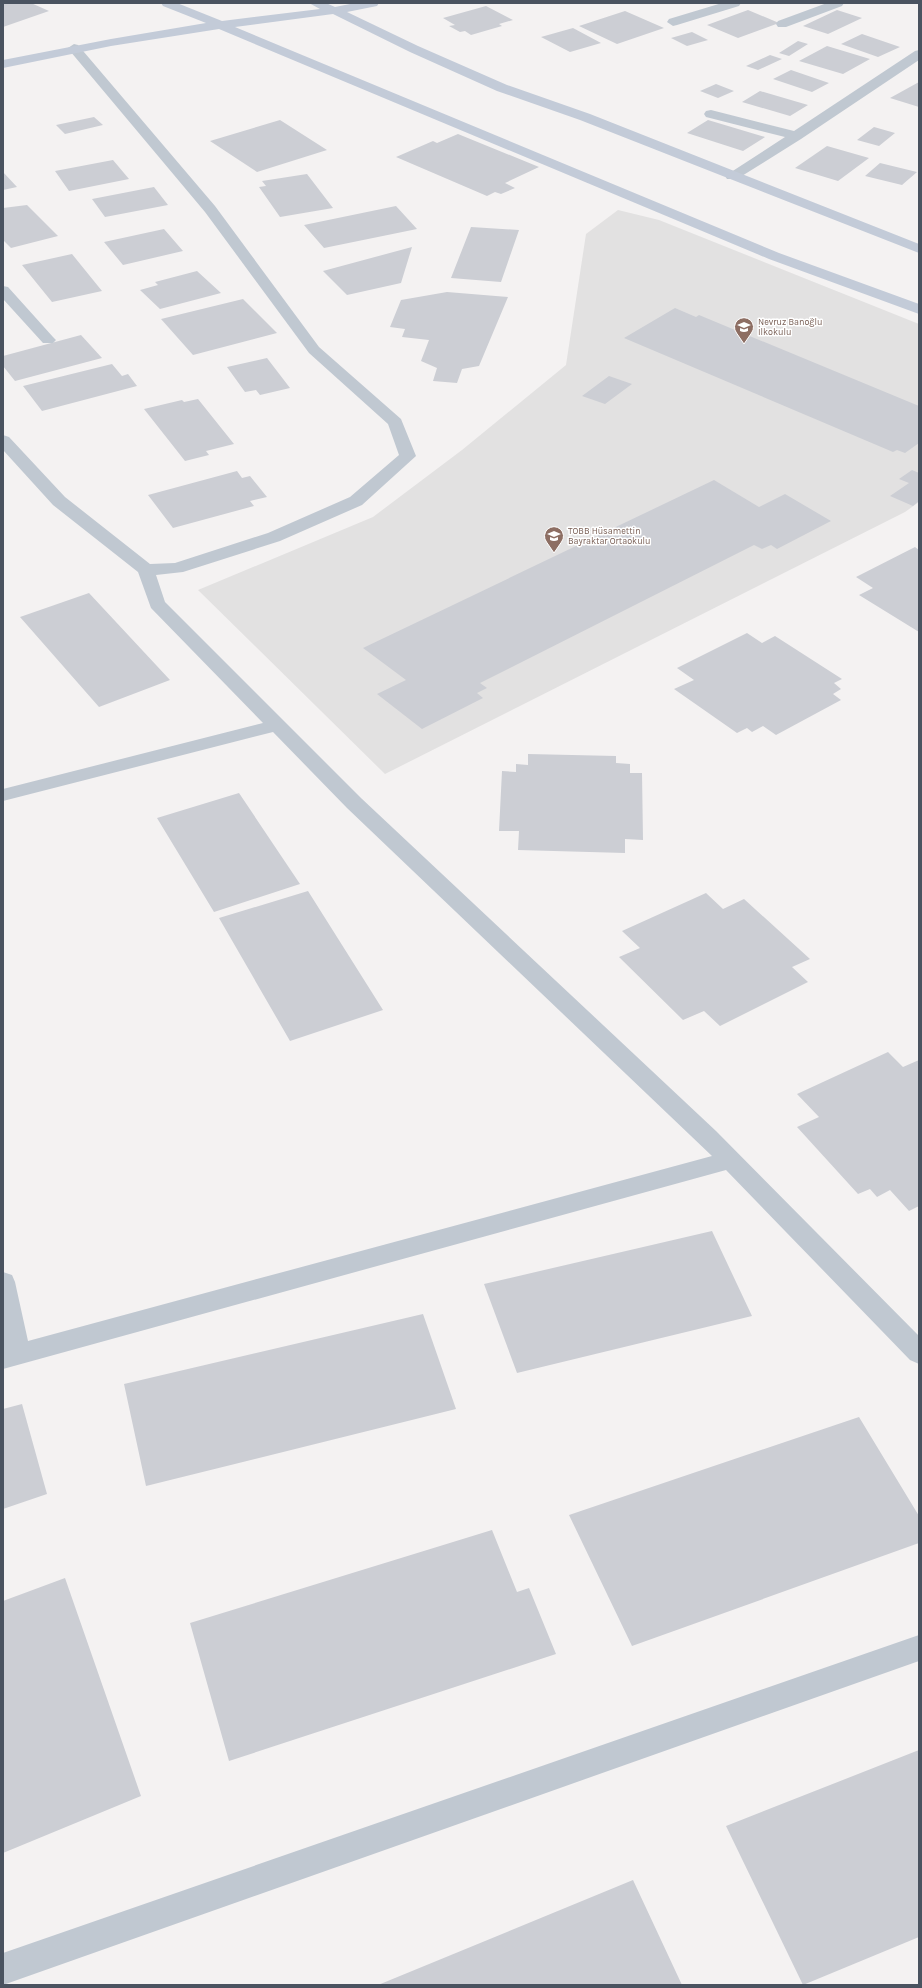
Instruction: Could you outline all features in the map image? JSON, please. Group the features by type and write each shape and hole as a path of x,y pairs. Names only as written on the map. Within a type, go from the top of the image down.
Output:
{"street":[{"path":"167,3 488,135 774,256 919,309"},
{"path":"315,3 336,11 414,49 502,88 585,117 919,249"},
{"path":"3,64 74,48 219,25 336,11 373,3"},
{"path":"673,22 734,3"},
{"path":"782,24 838,3"},
{"path":"74,48 210,209 314,350 395,422 408,456 356,501 274,537 177,568 146,570"},
{"path":"732,176 796,136 919,54"},
{"path":"711,114 796,136"},
{"path":"3,290 48,340"},
{"path":"3,440 59,501 146,570 157,604 354,803 708,1137 919,1353"},
{"path":"3,795 277,725"},
{"path":"3,1282 10,1356 730,1160"},
{"path":"3,1969 919,1648"}],"shaded area":[{"name":"TOBB Hüsamettin Bayraktar Ortaokulu","path":"618,210 659,220 919,324 919,502 905,512 385,774 198,590 373,517 462,450 566,365 586,234"}],"building":[{"path":"3,3 31,3 49,11 3,27"},
{"path":"486,6 513,20 499,24 502,26 471,35 465,31 460,32 449,26 455,25 443,18"},
{"path":"748,10 779,23 738,38 707,25"},
{"path":"837,10 862,18 828,34 803,26"},
{"path":"625,11 664,28 617,44 579,26"},
{"path":"573,28 601,43 570,52 541,37"},
{"path":"692,32 708,40 687,46 671,38"},
{"path":"862,34 900,47 878,57 841,44"},
{"path":"798,41 808,44 789,56 779,53"},
{"path":"827,46 870,59 843,74 799,61"},
{"path":"770,55 782,59 758,70 746,66"},
{"path":"791,70 829,83 812,92 773,79"},
{"path":"919,82 919,107 890,98"},
{"path":"716,84 734,91 718,98 700,91"},
{"path":"760,91 808,105 790,116 742,102"},
{"path":"94,117 103,125 65,134 56,125"},
{"path":"280,120 327,150 257,172 210,141"},
{"path":"708,120 765,137 743,151 687,133"},
{"path":"874,127 895,133 879,146 857,140"},
{"path":"458,134 539,167 505,183 515,188 501,194 495,192 487,196 396,157 433,141 437,143"},
{"path":"827,146 869,158 838,181 795,168"},
{"path":"113,160 129,179 69,191 55,171"},
{"path":"880,163 917,172 902,185 865,176"},
{"path":"3,172 17,187 3,190"},
{"path":"307,174 333,208 280,217 259,187 266,186 262,181"},
{"path":"154,187 168,205 105,217 92,199"},
{"path":"27,205 58,236 11,248 3,240 3,208"},
{"path":"396,206 417,229 324,248 304,225"},
{"path":"471,227 519,230 501,282 451,278"},
{"path":"164,229 183,251 123,265 104,242"},
{"path":"412,247 401,283 347,295 323,271"},
{"path":"72,254 102,291 52,302 22,265"},
{"path":"197,271 221,293 160,309 140,290 158,285 155,282"},
{"path":"447,292 508,297 479,366 462,369 457,383 433,381 437,368 421,361 429,340 402,337 405,329 390,327 401,300"},
{"path":"243,299 277,333 193,355 161,319"},
{"path":"675,308 696,317 699,315 919,406 919,443 905,453 897,450 893,452 624,338"},
{"path":"81,335 102,358 15,381 3,366 3,356"},
{"path":"267,358 290,388 260,395 256,390 245,392 227,367"},
{"path":"112,364 122,376 128,374 137,386 42,411 23,386"},
{"path":"609,376 632,384 605,404 582,396"},
{"path":"198,399 234,444 206,451 209,455 185,461 144,409 182,400 184,402"},
{"path":"912,470 919,473 919,501 913,506 890,496 909,483 899,479"},
{"path":"237,471 242,478 250,476 267,497 250,501 254,506 173,528 148,495"},
{"path":"714,480 759,507 785,494 831,521 777,549 771,545 762,549 754,545 480,683 487,688 477,693 483,698 422,729 377,694 406,680 363,648"},
{"path":"915,547 919,550 919,632 859,595 873,588 856,577"},
{"path":"89,593 170,680 99,707 20,617"},
{"path":"747,633 762,643 775,636 842,679 834,683 841,689 833,694 841,700 776,735 763,726 752,732 747,728 737,733 674,689 694,680 677,668"},
{"path":"528,754 616,756 616,763 630,764 630,773 642,773 643,840 625,839 625,853 518,850 519,831 499,831 502,771 516,772 516,764 528,765"},
{"path":"239,793 300,884 214,912 157,818"},
{"path":"308,891 383,1010 290,1041 219,918"},
{"path":"706,893 723,909 744,899 810,959 792,967 808,982 720,1026 704,1011 683,1020 619,957 640,948 622,931"},
{"path":"888,1052 903,1067 919,1060 919,1206 909,1211 890,1190 877,1197 870,1189 858,1194 797,1127 819,1117 797,1094"},
{"path":"712,1231 752,1316 517,1373 484,1284"},
{"path":"423,1314 456,1409 146,1486 124,1384"},
{"path":"22,1404 47,1494 3,1509 3,1409"},
{"path":"859,1417 919,1516 919,1543 632,1646 569,1515"},
{"path":"492,1530 517,1592 529,1588 556,1654 229,1761 190,1623"},
{"path":"65,1578 141,1796 3,1853 3,1601"},
{"path":"919,1750 919,1937 803,1985 726,1826"},
{"path":"633,1880 682,1985 378,1985"}],"place":[{"name":"Nevruz Banoğlu İlkokulu","path":"744,344"},
{"name":"TOBB Hüsamettin Bayraktar Ortaokulu","path":"554,553"}]}
